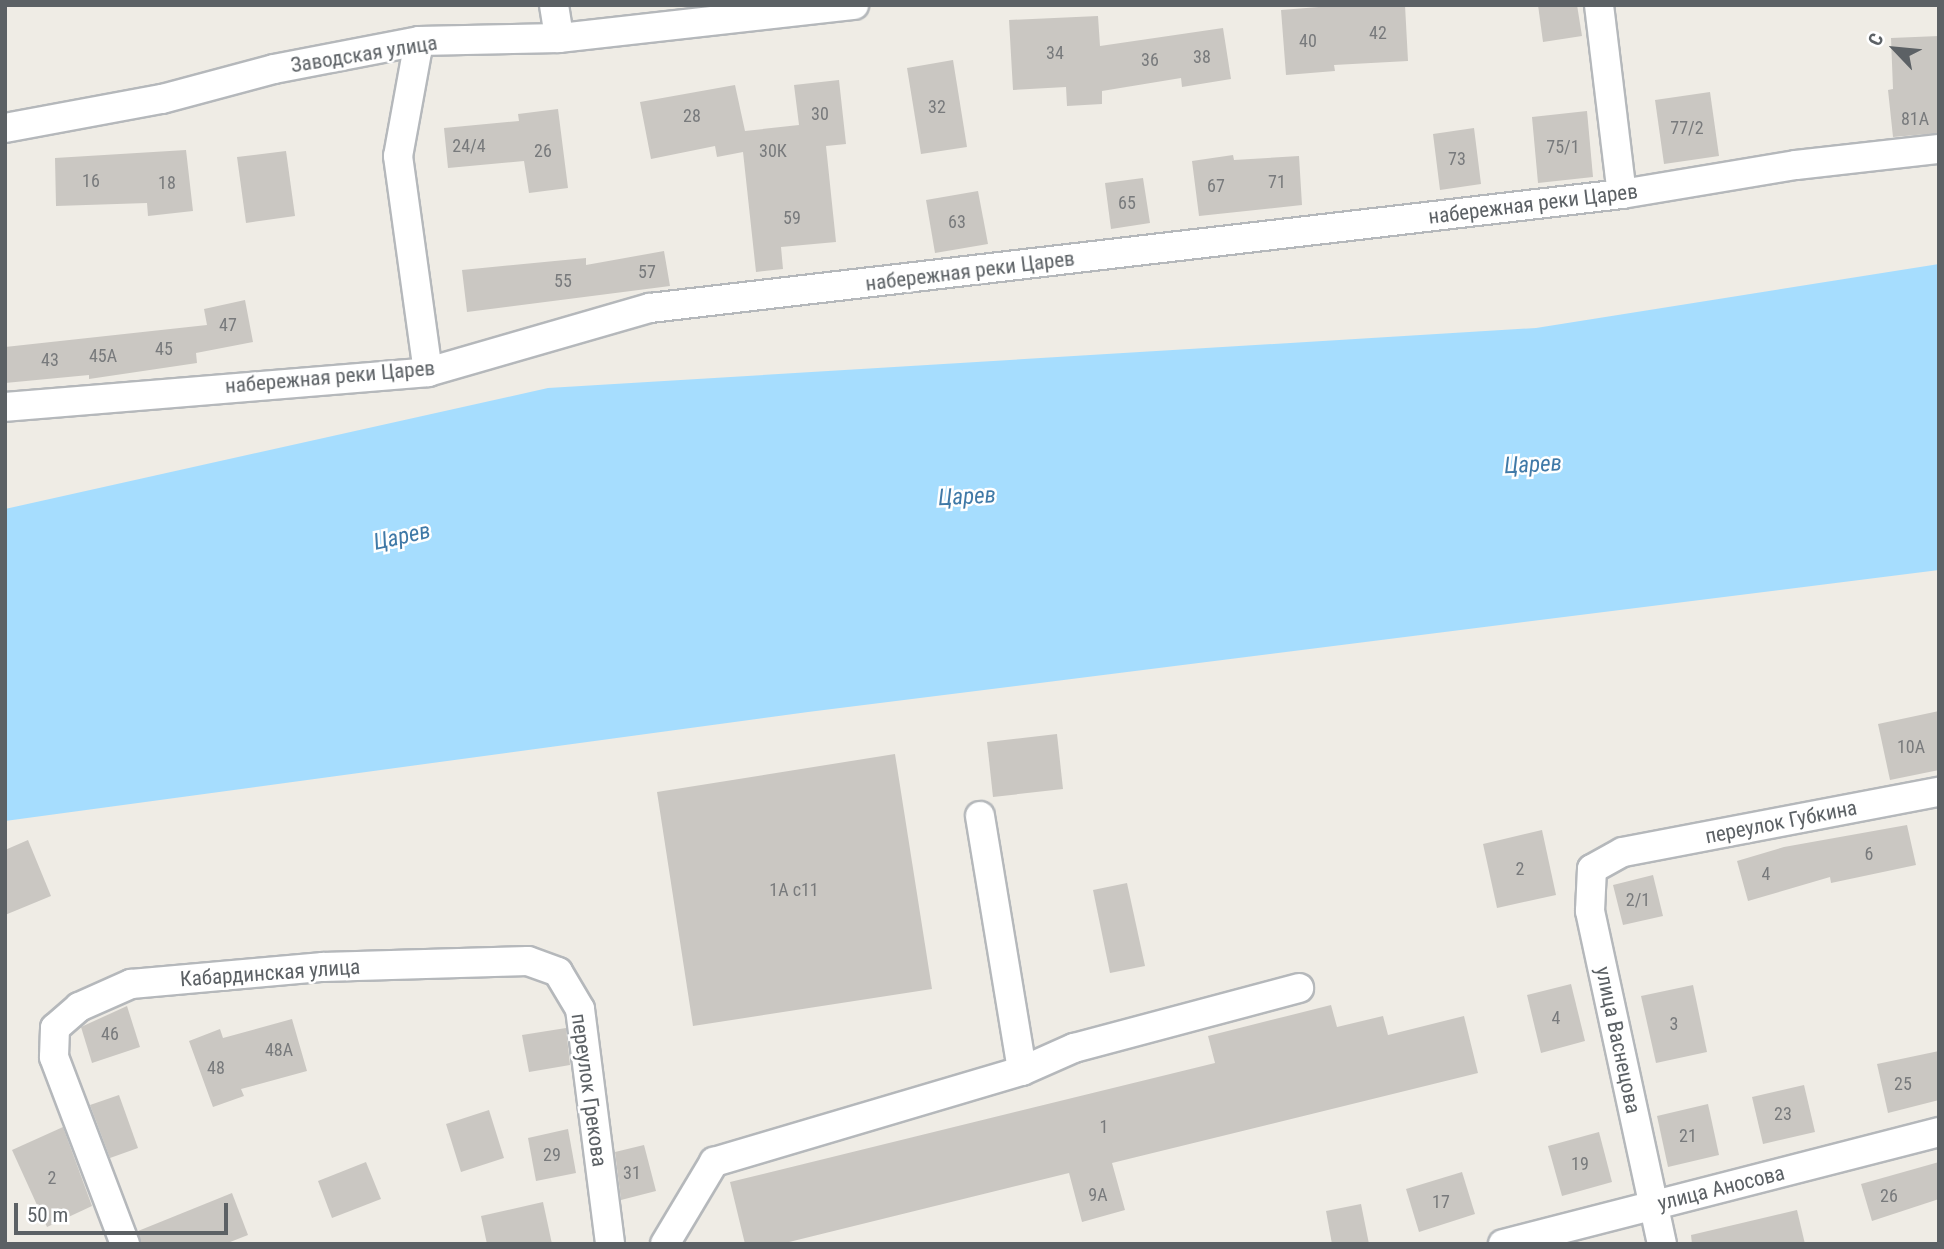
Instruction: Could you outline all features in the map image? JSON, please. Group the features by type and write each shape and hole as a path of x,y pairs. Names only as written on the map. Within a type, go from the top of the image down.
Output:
{"street":[{"path":"555,5 559,38"},
{"name":"Заводская улица","path":"5,128 162,99 274,69 419,41 559,38 854,5"},
{"path":"1599,5 1622,194"},
{"path":"419,41 398,156 428,372"},
{"name":"набережная реки Царев","path":"5,407 428,372 650,308 1622,194 1796,165 1939,149"},
{"name":"переулок Губкина","path":"1623,852 1939,792"},
{"path":"981,816 1022,1071"},
{"name":"улица Васнецова","path":"1623,852 1592,869 1590,911 1662,1244"},
{"name":"Кабардинская улица","path":"125,1244 54,1057 55,1028 79,1007 131,984 323,967 528,961"},
{"name":"переулок Грекова","path":"528,961 558,972 580,1009 610,1244"},
{"path":"664,1244 714,1162 1022,1071 1074,1048 1299,988"},
{"name":"улица Аносова","path":"1503,1244 1939,1132"}],"water":[{"name":"Царев","path":"1939,264 1939,570 808,712 5,821 5,509 548,388 1536,328"}],"building":[{"path":"1344,5 1405,5 1408,61 1334,65 1335,71 1286,75 1281,10"},
{"path":"1538,5 1577,5 1582,36 1543,42"},
{"path":"1098,16 1100,46 1223,28 1231,79 1182,87 1181,78 1102,91 1102,104 1067,106 1066,87 1013,90 1009,20"},
{"path":"1939,36 1939,133 1893,137 1888,90 1893,89 1891,38"},
{"path":"953,60 967,147 921,154 907,68"},
{"path":"839,80 846,144 826,146 836,242 781,247 783,269 756,272 743,152 717,157 715,146 651,159 640,102 735,85 745,131 799,125 794,85"},
{"path":"1710,92 1719,156 1664,164 1655,100"},
{"path":"558,109 568,188 529,193 524,161 448,168 444,128 519,121 518,114"},
{"path":"1587,111 1593,177 1538,183 1532,117"},
{"path":"1474,128 1481,184 1440,190 1433,134"},
{"path":"186,150 193,211 148,216 147,203 56,206 55,158"},
{"path":"286,151 295,216 246,223 237,157"},
{"path":"1233,155 1234,160 1299,156 1302,205 1199,216 1192,161"},
{"path":"1143,178 1150,223 1111,229 1105,183"},
{"path":"978,191 988,244 935,253 926,200"},
{"path":"664,251 670,286 467,312 462,270 586,258 586,265"},
{"path":"245,300 253,342 196,353 197,363 89,379 89,375 5,383 5,347 207,325 204,309"},
{"path":"1939,711 1939,770 1890,780 1878,724"},
{"path":"1057,734 1063,789 993,797 987,742"},
{"path":"895,754 932,989 693,1026 657,792"},
{"path":"1907,825 1916,865 1831,883 1830,877 1748,901 1737,861 1784,847"},
{"path":"1542,830 1556,895 1497,908 1483,844"},
{"path":"28,840 51,896 5,915 5,850"},
{"path":"1653,875 1663,916 1623,925 1613,885"},
{"path":"1127,883 1145,966 1110,973 1093,890"},
{"path":"1571,984 1585,1041 1541,1053 1527,995"},
{"path":"1693,985 1707,1052 1656,1063 1641,996"},
{"path":"1331,1005 1337,1027 1383,1016 1388,1035 1464,1016 1478,1073 1112,1163 1125,1210 1082,1222 1069,1173 781,1244 745,1244 730,1182 1215,1063 1208,1036"},
{"path":"127,1006 140,1047 92,1063 81,1027"},
{"path":"292,1019 307,1071 241,1089 244,1096 213,1107 189,1041 220,1029 223,1038"},
{"path":"566,1028 570,1065 529,1072 522,1035"},
{"path":"1939,1051 1939,1100 1888,1113 1877,1064"},
{"path":"1804,1085 1815,1132 1763,1144 1752,1097"},
{"path":"119,1095 138,1148 110,1158 90,1105"},
{"path":"1708,1104 1719,1155 1668,1167 1657,1116"},
{"path":"489,1110 504,1158 461,1172 446,1124"},
{"path":"63,1127 92,1206 47,1227 12,1150"},
{"path":"568,1129 576,1173 536,1181 528,1138"},
{"path":"1599,1132 1612,1182 1562,1196 1548,1146"},
{"path":"644,1145 656,1191 621,1200 615,1152"},
{"path":"366,1162 381,1199 332,1218 318,1181"},
{"path":"1939,1162 1939,1199 1872,1221 1861,1184"},
{"path":"1462,1172 1475,1214 1419,1232 1406,1189"},
{"path":"232,1193 248,1235 225,1244 141,1244 138,1231"},
{"path":"543,1202 552,1244 487,1244 481,1216"},
{"path":"1361,1204 1369,1244 1332,1244 1326,1211"},
{"path":"1797,1210 1805,1244 1692,1244 1691,1235"}]}
